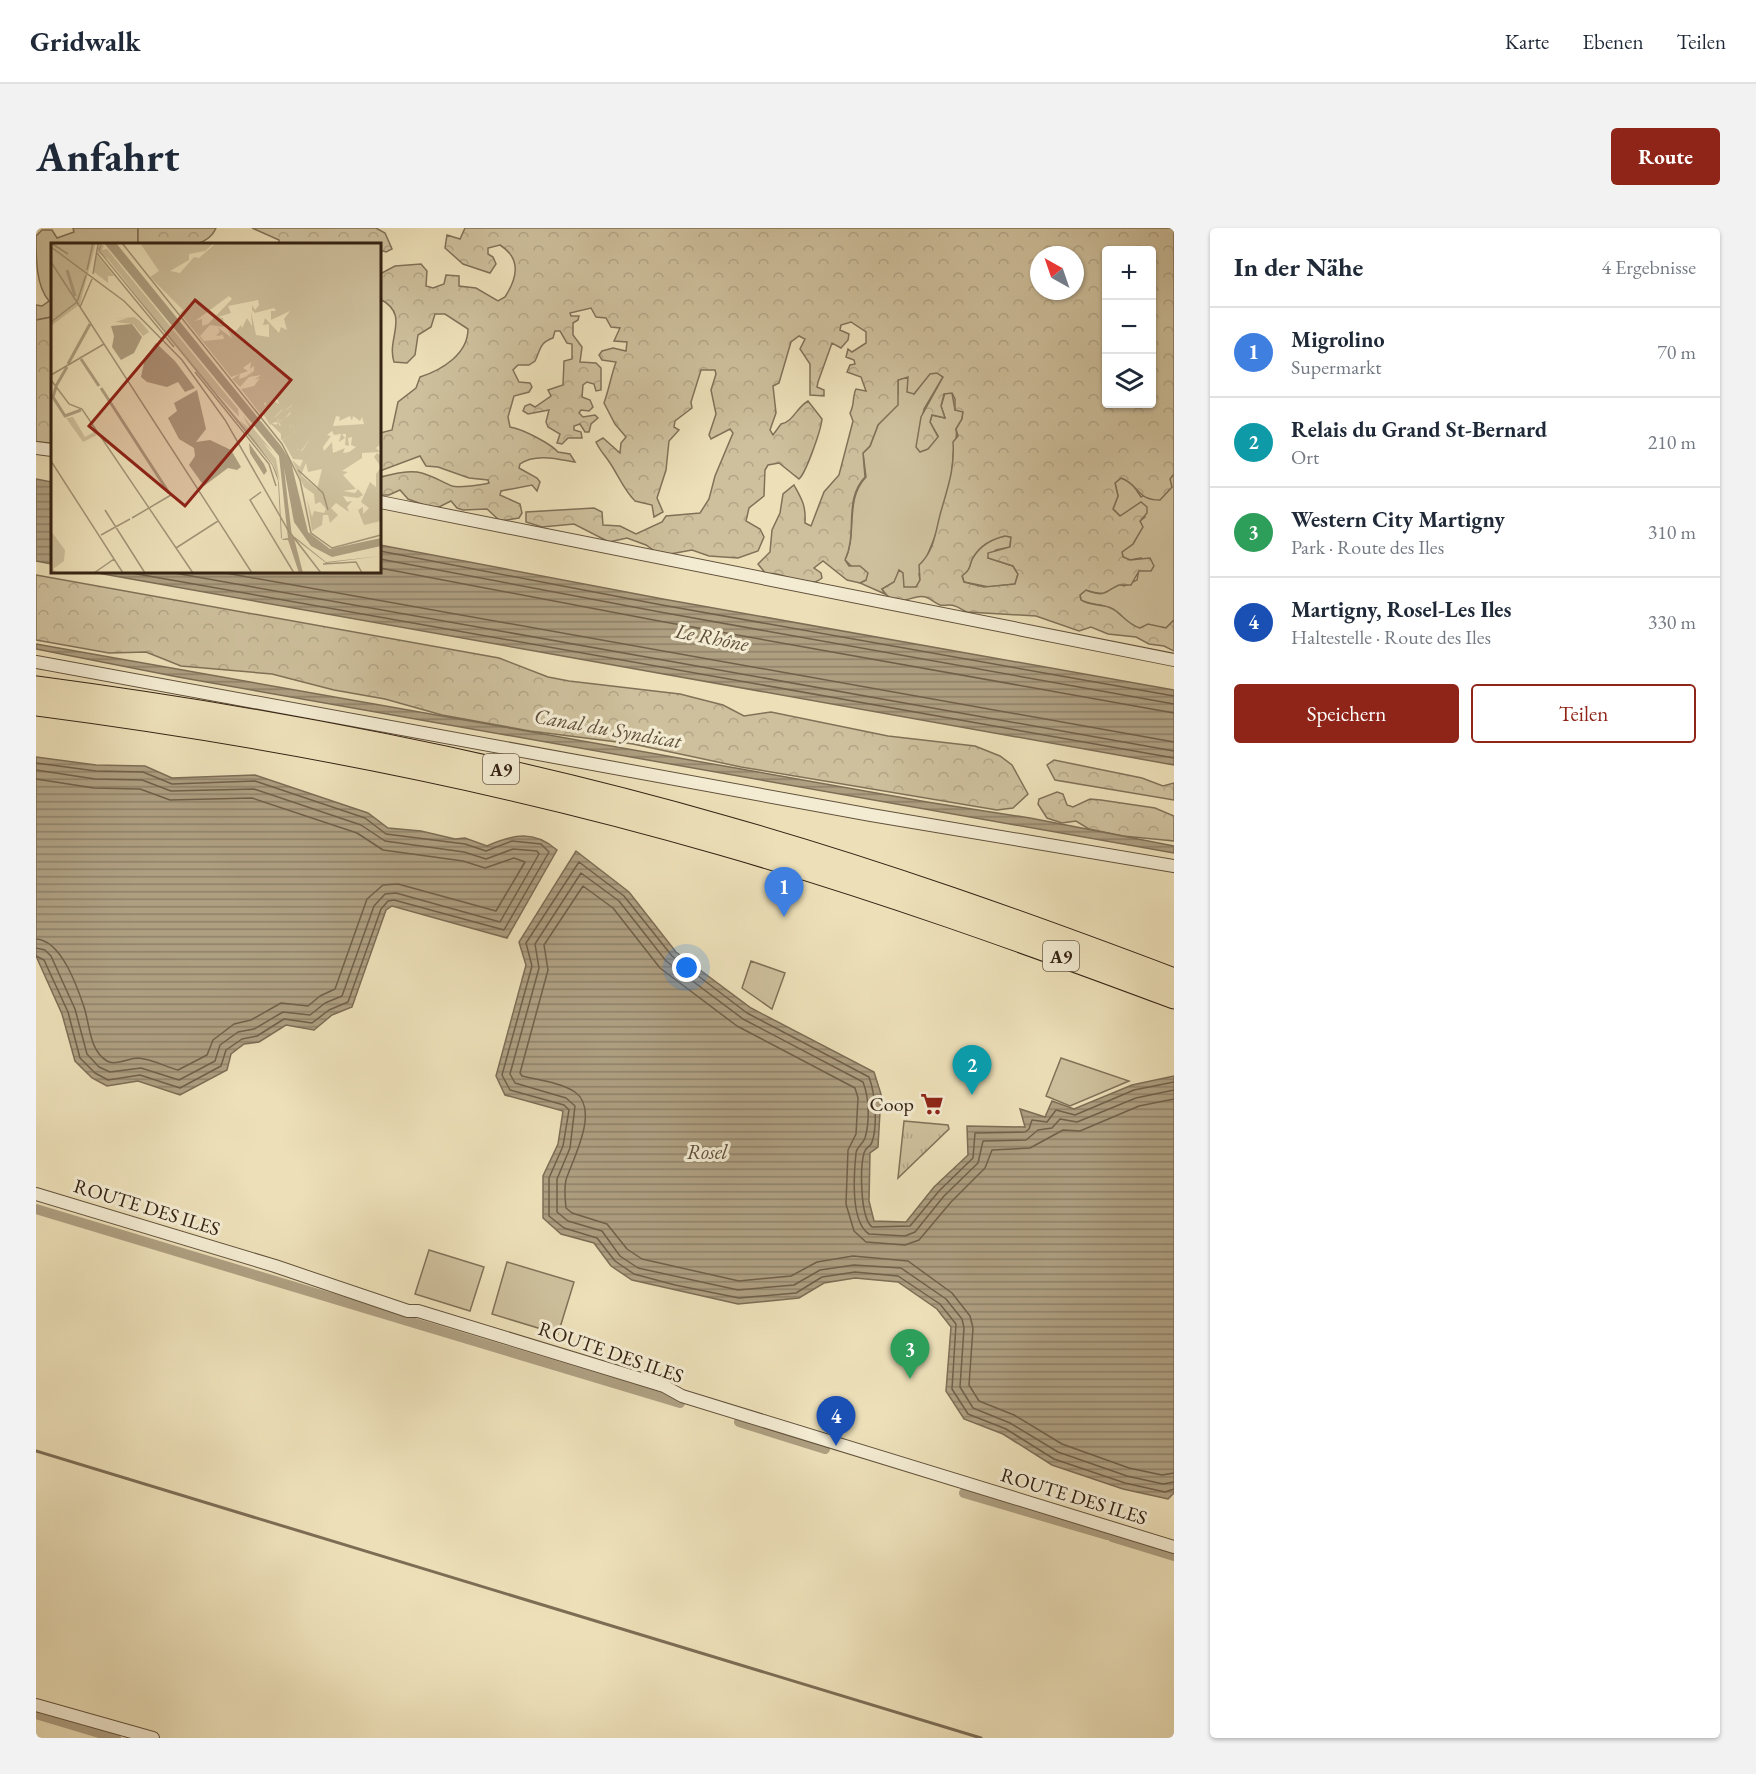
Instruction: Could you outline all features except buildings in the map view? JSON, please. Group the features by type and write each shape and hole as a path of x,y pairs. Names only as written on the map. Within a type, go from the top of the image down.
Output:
{"highway":[{"name":"A9","path":"36,687 184,708 366,740 614,797 841,862 977,907 1174,979"},
{"name":"A9","path":"36,705 222,732 361,758 608,813 748,852 882,893 1174,998"}],"street":[{"path":"36,448 51,450"},
{"path":"381,502 1174,660"},
{"path":"36,662 871,815 1174,866"},
{"name":"ROUTE DES ILES","path":"36,1194 275,1266 408,1311 428,1314 642,1379 664,1386 682,1396 1174,1547"},
{"path":"36,1705 153,1738"}],"green space":[{"path":"73,228 138,228 138,243 51,243 51,317 36,320 36,305 42,306 49,301 39,280 36,236 42,230 52,230 57,238 74,232"},
{"path":"138,228 216,228 210,236 200,243 138,243"},
{"path":"252,228 376,228 385,233 392,249 386,252 381,250 381,243 279,243 279,240"},
{"path":"465,228 1174,228 1174,474 1170,479 1172,487 1160,500 1146,498 1132,484 1121,478 1115,483 1118,496 1113,509 1120,516 1141,502 1147,507 1147,513 1140,521 1143,527 1133,544 1122,552 1123,557 1130,560 1150,558 1154,566 1151,571 1139,571 1131,585 1119,585 1101,593 1086,590 1080,595 1081,600 1089,604 1109,607 1140,628 1148,624 1166,628 1174,620 1174,651 1164,646 1149,644 1136,637 1108,634 1091,627 1079,631 1036,616 967,612 953,605 940,605 922,597 894,600 882,589 894,582 899,570 903,573 904,587 916,587 920,580 919,565 928,554 933,542 950,479 953,442 958,436 956,429 963,412 955,410 955,399 952,393 944,394 941,406 945,418 932,415 930,422 938,437 928,449 920,452 916,447 921,417 943,377 937,373 930,374 914,394 907,392 908,377 898,380 898,405 878,425 870,446 863,453 865,477 854,496 851,539 845,560 849,566 860,566 868,573 866,580 860,583 847,580 823,561 814,568 821,573 822,578 815,582 802,582 780,575 766,574 758,564 770,552 772,530 780,513 783,494 794,485 803,503 805,523 811,526 824,492 839,475 853,421 850,413 855,392 856,389 866,391 861,377 847,372 850,365 855,364 854,360 846,357 848,349 852,352 866,343 866,332 851,322 841,325 840,330 849,334 848,340 841,348 832,343 817,387 824,390 824,396 810,395 810,364 800,349 805,339 799,336 791,342 779,383 773,386 776,413 770,430 773,435 781,424 789,420 808,401 822,419 813,451 799,479 779,463 768,465 765,470 764,496 749,508 746,521 760,529 764,537 758,551 738,558 709,556 692,550 670,554 656,552 646,545 627,538 609,542 574,524 542,527 526,522 526,512 594,508 602,512 603,525 620,526 636,534 662,522 666,516 700,513 709,499 715,476 733,433 730,429 711,439 709,435 716,414 711,390 716,374 715,370 701,370 691,402 692,408 675,421 674,427 679,430 669,441 666,470 657,498 663,512 654,517 652,505 635,501 596,442 603,438 620,453 621,443 626,437 615,424 604,403 616,362 602,360 599,355 602,351 613,348 626,351 627,342 614,341 620,328 611,327 606,318 596,317 591,308 570,313 571,316 579,316 578,320 573,323 573,335 582,347 580,362 596,363 601,368 601,390 596,391 594,384 587,382 583,385 582,397 590,400 593,407 589,411 581,410 579,413 583,417 595,415 598,418 591,424 589,432 585,432 580,424 574,426 574,430 581,432 582,438 568,438 562,444 557,443 560,434 548,427 546,422 549,410 528,414 523,411 525,406 530,404 535,407 551,396 548,390 563,385 564,361 572,359 572,344 567,343 560,331 555,331 553,338 543,344 535,361 529,365 518,365 513,370 519,382 530,383 532,387 529,392 514,396 508,417 510,427 536,437 558,452 570,454 575,462 540,458 520,464 519,468 540,482 537,491 532,485 501,491 500,495 520,504 522,513 519,518 500,521 487,509 463,510 457,508 451,501 435,509 408,499 400,490 389,495 381,495 381,477 407,472 426,474 455,487 489,483 488,480 469,478 438,467 426,466 420,456 381,471 381,433 392,430 398,402 416,388 420,377 437,370 459,353 467,338 468,329 445,314 435,314 431,327 418,335 415,355 407,363 394,362 392,353 396,320 389,305 381,300 381,273 395,266 421,264 427,271 426,286 433,288 444,284 446,275 459,276 459,286 476,288 498,301 505,297 512,283 515,269 512,256 500,245 488,248 488,254 493,257 496,264 490,273 463,264 445,248 447,235 460,239","holes":["1000,537 1011,537 1010,547 988,553 988,558 1013,566 1018,574 1015,584 984,587 964,582 962,576 968,571 972,559 980,549"]},
{"path":"51,317 51,443 36,442 36,320"},
{"path":"930,373 937,373 943,377 924,409 918,439 938,436 930,422 932,415 945,418 941,406 945,393 952,393 955,410 963,411 962,419 956,429 950,489 941,522 919,574 920,580 916,587 909,589 894,582 882,589 885,594 860,583 866,580 845,560 851,539 855,496 866,477 863,453 870,446 878,425 898,394 898,380 908,376 914,394"},
{"path":"1174,474 1174,620 1166,628 1138,628 1130,625 1108,607 1081,600 1080,595 1086,590 1101,594 1119,584 1124,586 1137,580 1141,558 1130,560 1123,557 1122,552 1133,544 1142,527 1140,521 1145,517 1130,512 1120,516 1113,509 1118,496 1115,483 1121,478 1131,482 1141,497"},
{"path":"1005,536 1011,537 1010,547 996,550 988,558 1013,566 1018,574 1015,584 989,587 964,582 962,575 968,570 977,552 987,543"},
{"path":"36,575 499,658 548,677 569,681 680,694 723,705 744,716 771,712 888,736 975,746 1000,756 1012,765 1028,794 1013,808 997,810 741,767 633,744 530,731 442,715 385,699 334,690 272,674 181,666 146,652 109,653 36,640"},
{"path":"1054,760 1142,778 1163,786 1174,783 1174,800 1055,780 1047,765"},
{"path":"1057,792 1063,794 1067,805 1073,807 1090,799 1155,808 1174,816 1174,841 1123,836 1089,829 1076,821 1062,823 1047,818 1038,804 1039,799"},
{"path":"751,961 785,973 772,1009 742,988"},
{"path":"1061,1058 1129,1081 1070,1106 1046,1096"},
{"path":"904,1121 948,1125 949,1129 898,1178"},
{"path":"429,1250 484,1267 470,1311 415,1294"},
{"path":"507,1262 574,1282 558,1334 492,1314"}],"water":[{"path":"36,479 51,482 51,564 36,561"},
{"name":"Le Rhône","path":"381,545 663,599 1174,690 1174,765 98,573 381,573"},
{"name":"Canal du Syndicat","path":"36,644 927,802 1030,818 1174,846 1174,853 178,677 36,649"},
{"path":"36,757 96,765 145,766 172,778 255,775 368,813 388,828 421,831 455,839 465,838 487,846 515,837 532,837 540,839 557,850 507,938 392,906 386,910 352,1007 332,1015 314,1030 286,1025 259,1042 244,1044 231,1054 227,1070 180,1095 138,1081 107,1086 92,1078 75,1061 62,1014 36,956"},
{"name":"Rosel","path":"576,851 629,892 676,952 751,1008 874,1072 881,1094 878,1147 870,1153 869,1201 874,1221 906,1222 934,1187 968,1155 967,1126 1025,1127 1020,1109 1045,1117 1052,1101 1074,1109 1132,1085 1174,1076 1174,1493 1168,1499 1123,1489 1052,1465 1003,1434 964,1419 946,1391 951,1327 937,1309 898,1282 855,1278 824,1283 799,1298 738,1304 632,1280 611,1266 594,1243 561,1234 543,1218 543,1176 558,1144 563,1111 505,1095 496,1076 526,965 519,942"}],"waterway":[{"path":"36,1209 680,1403"},
{"path":"739,1422 825,1449"},
{"path":"36,1451 981,1738"},
{"path":"964,1493 1107,1535"},
{"path":"1112,1537 1174,1556"},
{"path":"36,1714 116,1738"}],"place":[{"name":"Migrolino","path":"784,917"},
{"name":"Relais du Grand St-Bernard","path":"972,1095"},
{"name":"Coop","path":"932,1104"},
{"name":"Western City Martigny","path":"910,1379"},
{"name":"Martigny, Rosel-Les Iles","path":"836,1446"}]}
